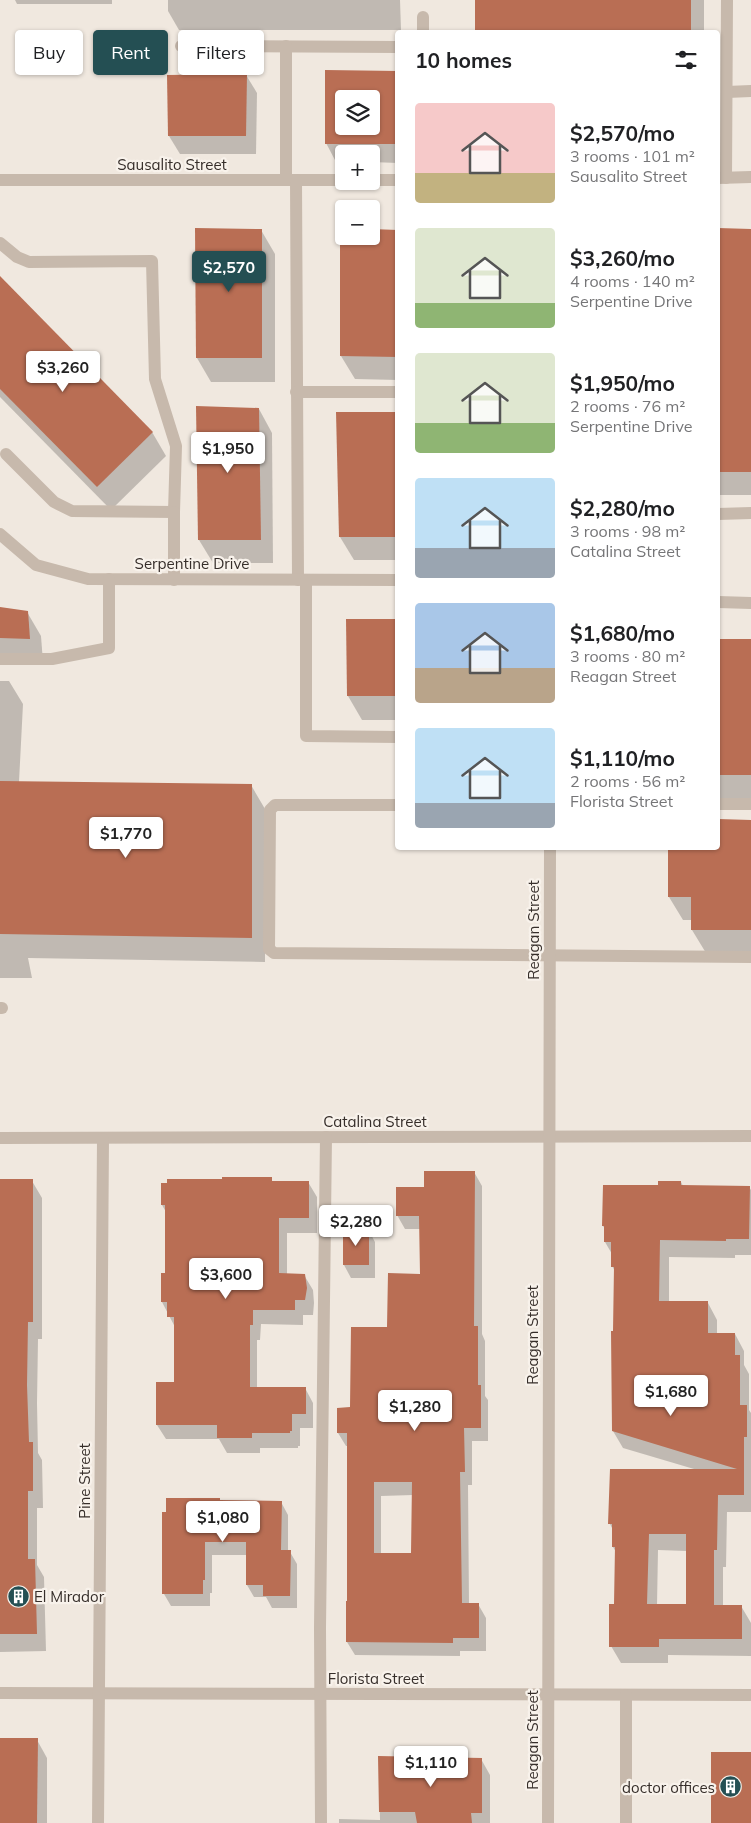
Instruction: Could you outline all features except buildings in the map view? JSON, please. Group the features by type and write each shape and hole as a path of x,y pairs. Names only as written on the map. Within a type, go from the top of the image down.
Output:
{"street":[{"path":"727,0 727,92 722,178 751,177"},
{"path":"423,17 424,30"},
{"path":"264,46 395,48"},
{"path":"286,46 306,736 395,737"},
{"path":"727,92 751,92"},
{"name":"Sausalito Street","path":"0,180 335,180"},
{"path":"380,180 395,180"},
{"path":"0,243 17,257 29,262 152,261 155,379 176,446 174,580"},
{"path":"296,392 395,392"},
{"path":"6,454 54,502 72,511 174,512"},
{"path":"720,514 751,513"},
{"name":"Serpentine Drive","path":"0,534 36,565 88,579 395,580"},
{"path":"0,659 52,659 109,648 109,579"},
{"path":"720,602 751,602"},
{"path":"720,804 751,804"},
{"path":"395,805 275,805 270,810 269,949 274,953 751,957"},
{"name":"Reagan Street","path":"548,1823 550,850"},
{"name":"Catalina Street","path":"0,1138 751,1136"},
{"path":"321,1823 320,1628 326,1137"},
{"name":"Pine Street","path":"98,1823 103,1139"},
{"name":"Florista Street","path":"0,1693 751,1695"},
{"path":"626,1695 626,1823"}],"place":[{"name":"El Mirador","path":"18,1596"},
{"name":"doctor offices","path":"731,1787"}]}
